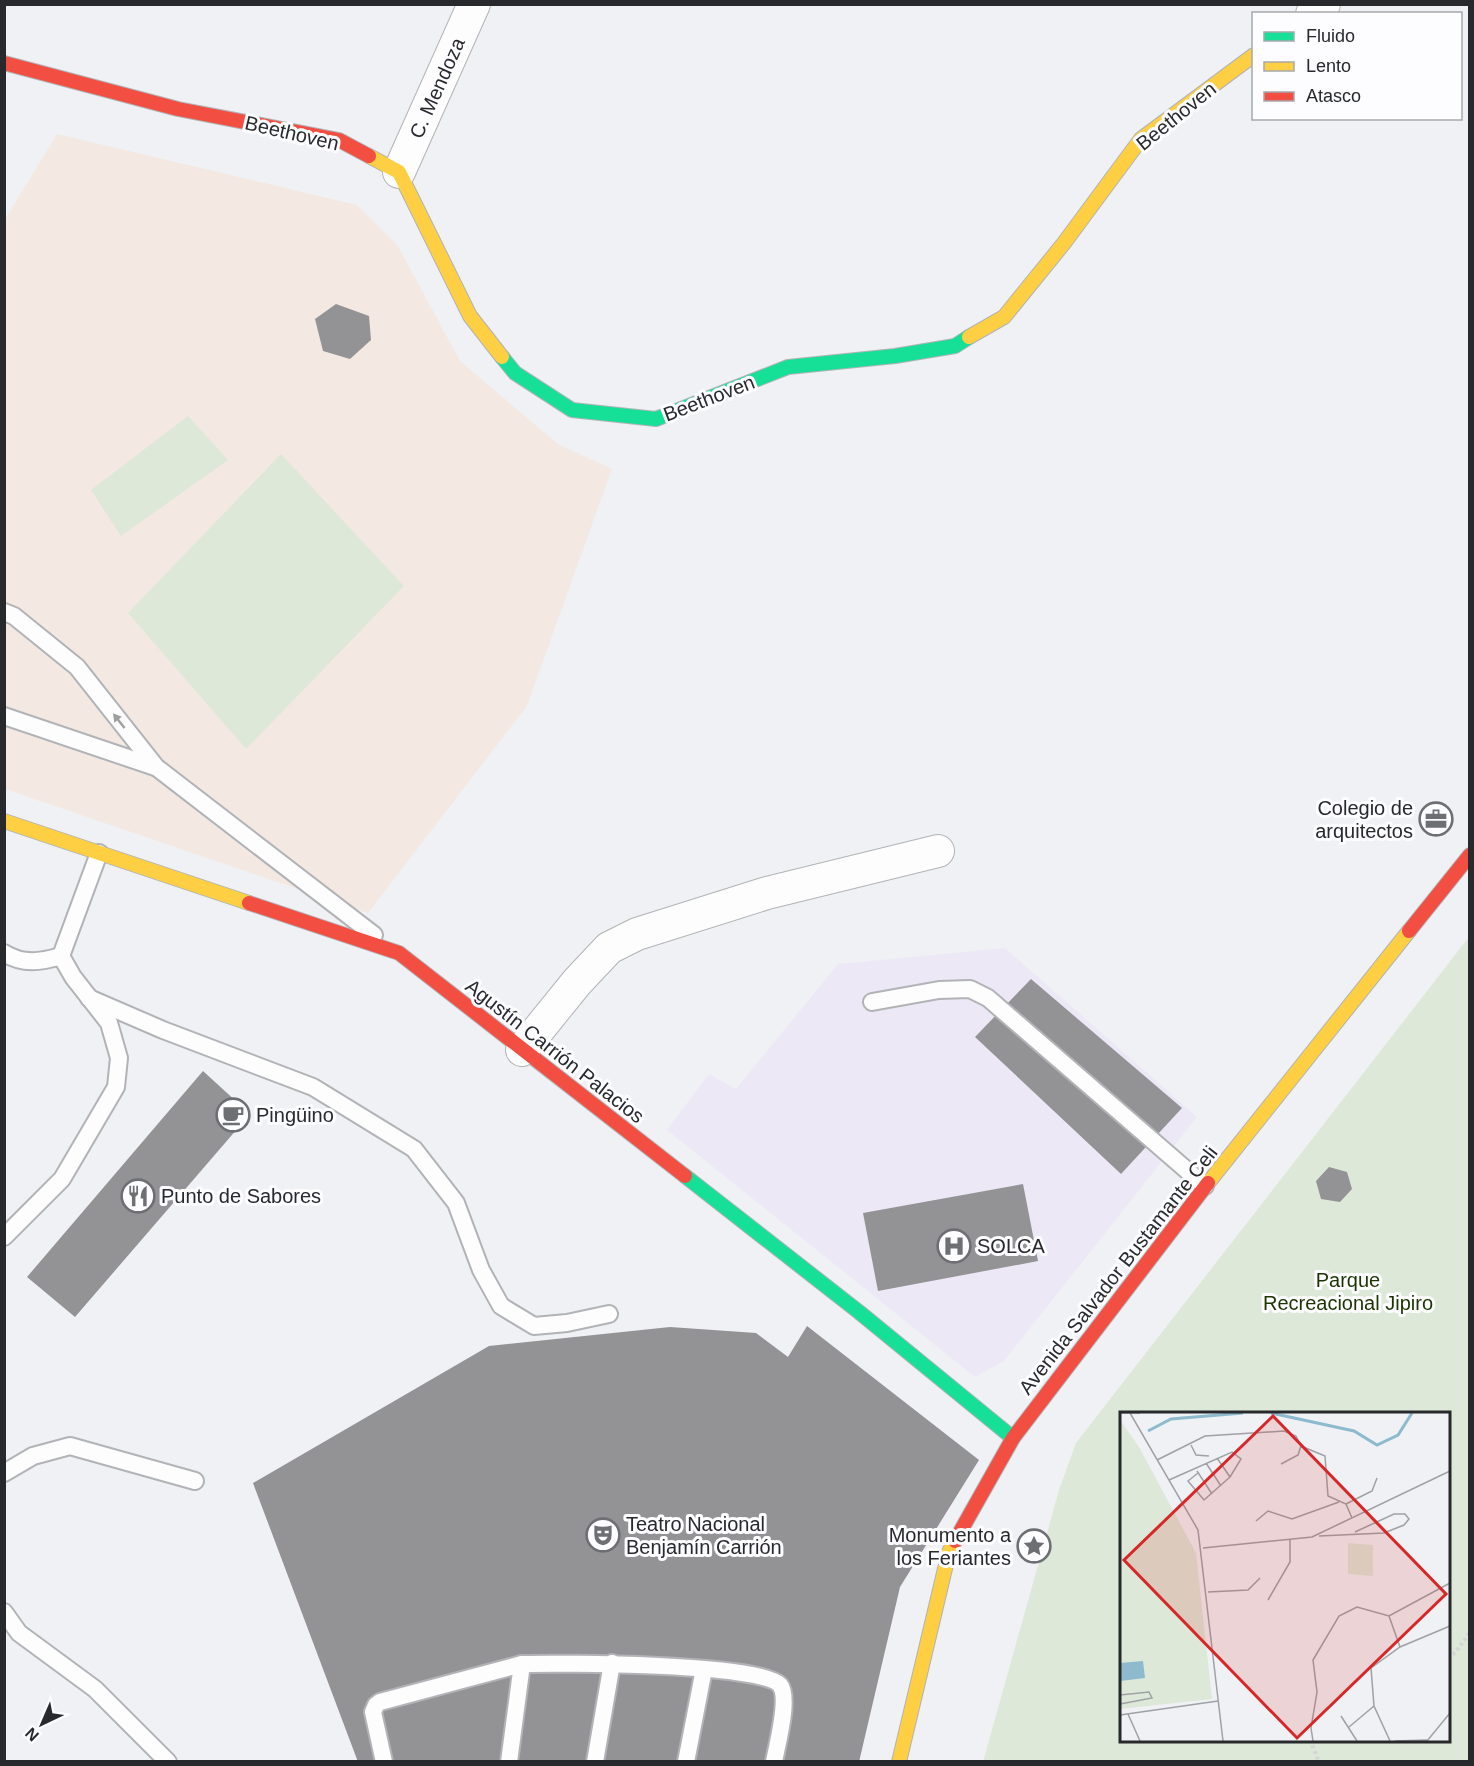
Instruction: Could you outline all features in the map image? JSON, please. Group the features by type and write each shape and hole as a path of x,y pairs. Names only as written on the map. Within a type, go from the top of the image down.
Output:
{"street":[{"name":"C. Mendoza","path":"399,172 474,4"},
{"name":"Beethoven","path":"4,63 178,109 339,141 399,172 471,316 515,372 572,410 656,419 788,367 895,356 955,346 1004,317 1064,243 1141,139 1252,57"},
{"name":"Agustín Carrión Palacios","path":"4,821 399,953 859,1312 1013,1438"},
{"path":"522,1050 577,982 609,948 637,934 767,893 938,851"},
{"name":"Avenida Salvador Bustamante Celi","path":"899,1761 950,1552 1013,1438 1205,1186 1470,855"}],"lane":[{"path":"4,612 14,616 77,667 156,767 399,953"},
{"path":"4,716 156,767"},
{"path":"4,1237 62,1179 116,1087 118,1058 109,1023 73,978 61,956 99,853"},
{"path":"4,954 14,960 37,963 61,956"},
{"path":"872,1002 939,990 970,990 988,998 1205,1186"},
{"path":"89,998 163,1030 313,1087 414,1149 456,1203 481,1270 501,1306 534,1326 567,1323 609,1314"},
{"path":"4,1473 33,1456 69,1446 195,1481"},
{"path":"4,1612 19,1633 95,1689 168,1761"},
{"path":"509,1761 522,1664"},
{"path":"384,1761 374,1712 376,1705 380,1702 522,1664 612,1664 704,1669 770,1678 780,1686 785,1697 774,1761"},
{"path":"595,1761 612,1664"},
{"path":"686,1761 704,1669"}],"path":[{"path":"1450,1657 1470,1632"},
{"path":"1311,1742 1319,1761"}],"shaded area":[{"path":"57,134 357,205 398,246 460,361 558,444 612,469 527,706 368,913 5,789 4,221"},
{"name":"SOLCA","path":"1005,948 1197,1117 1004,1361 975,1377 667,1130 709,1074 736,1089 838,964"}],"green space":[{"path":"188,416 228,460 121,536 91,490"},
{"path":"281,454 404,586 246,749 128,613"},
{"name":"Parque Recreacional Jipiro","path":"1469,937 1469,1761 983,1762 1059,1490 1076,1443"}],"building":[{"path":"336,304 369,316 371,340 350,359 323,351 315,319"},
{"path":"1031,979 1182,1108 1121,1174 975,1037"},
{"name":"Punto de Sabores","path":"203,1071 250,1114 75,1317 27,1277"},
{"path":"1329,1167 1347,1172 1352,1189 1340,1202 1321,1199 1316,1181"},
{"path":"1023,1184 1038,1261 878,1291 863,1213"},
{"name":"Teatro Nacional Benjamín Carrión","path":"807,1326 979,1460 900,1587 859,1762 358,1762 253,1483 489,1346 670,1327 756,1333 788,1357"}],"traffic: fast":[{"path":"502,357 515,373 572,410 656,419 788,367 895,356 955,346 969,337"},
{"path":"685,1176 859,1312 1013,1438"}],"traffic: slow":[{"path":"969,337 1004,317 1064,243 1141,139 1252,56"},
{"path":"369,156 399,172 470,316 502,357"},
{"path":"4,821 249,903"},
{"path":"1208,1183 1409,931"},
{"path":"899,1762 949,1552 955,1541"}],"traffic: jam":[{"path":"4,63 178,109 339,140 369,156"},
{"path":"1409,931 1470,855"},
{"path":"249,903 399,953 685,1176"},
{"path":"955,1541 1013,1438 1208,1183"}],"place":[{"name":"Colegio de arquitectos","path":"1436,819"},
{"name":"Pingüino","path":"233,1115"},
{"name":"Punto de Sabores","path":"138,1196"},
{"name":"SOLCA","path":"954,1246"},
{"name":"Teatro Nacional Benjamín Carrión","path":"603,1535"},
{"name":"Monumento a los Feriantes","path":"1034,1546"}]}
